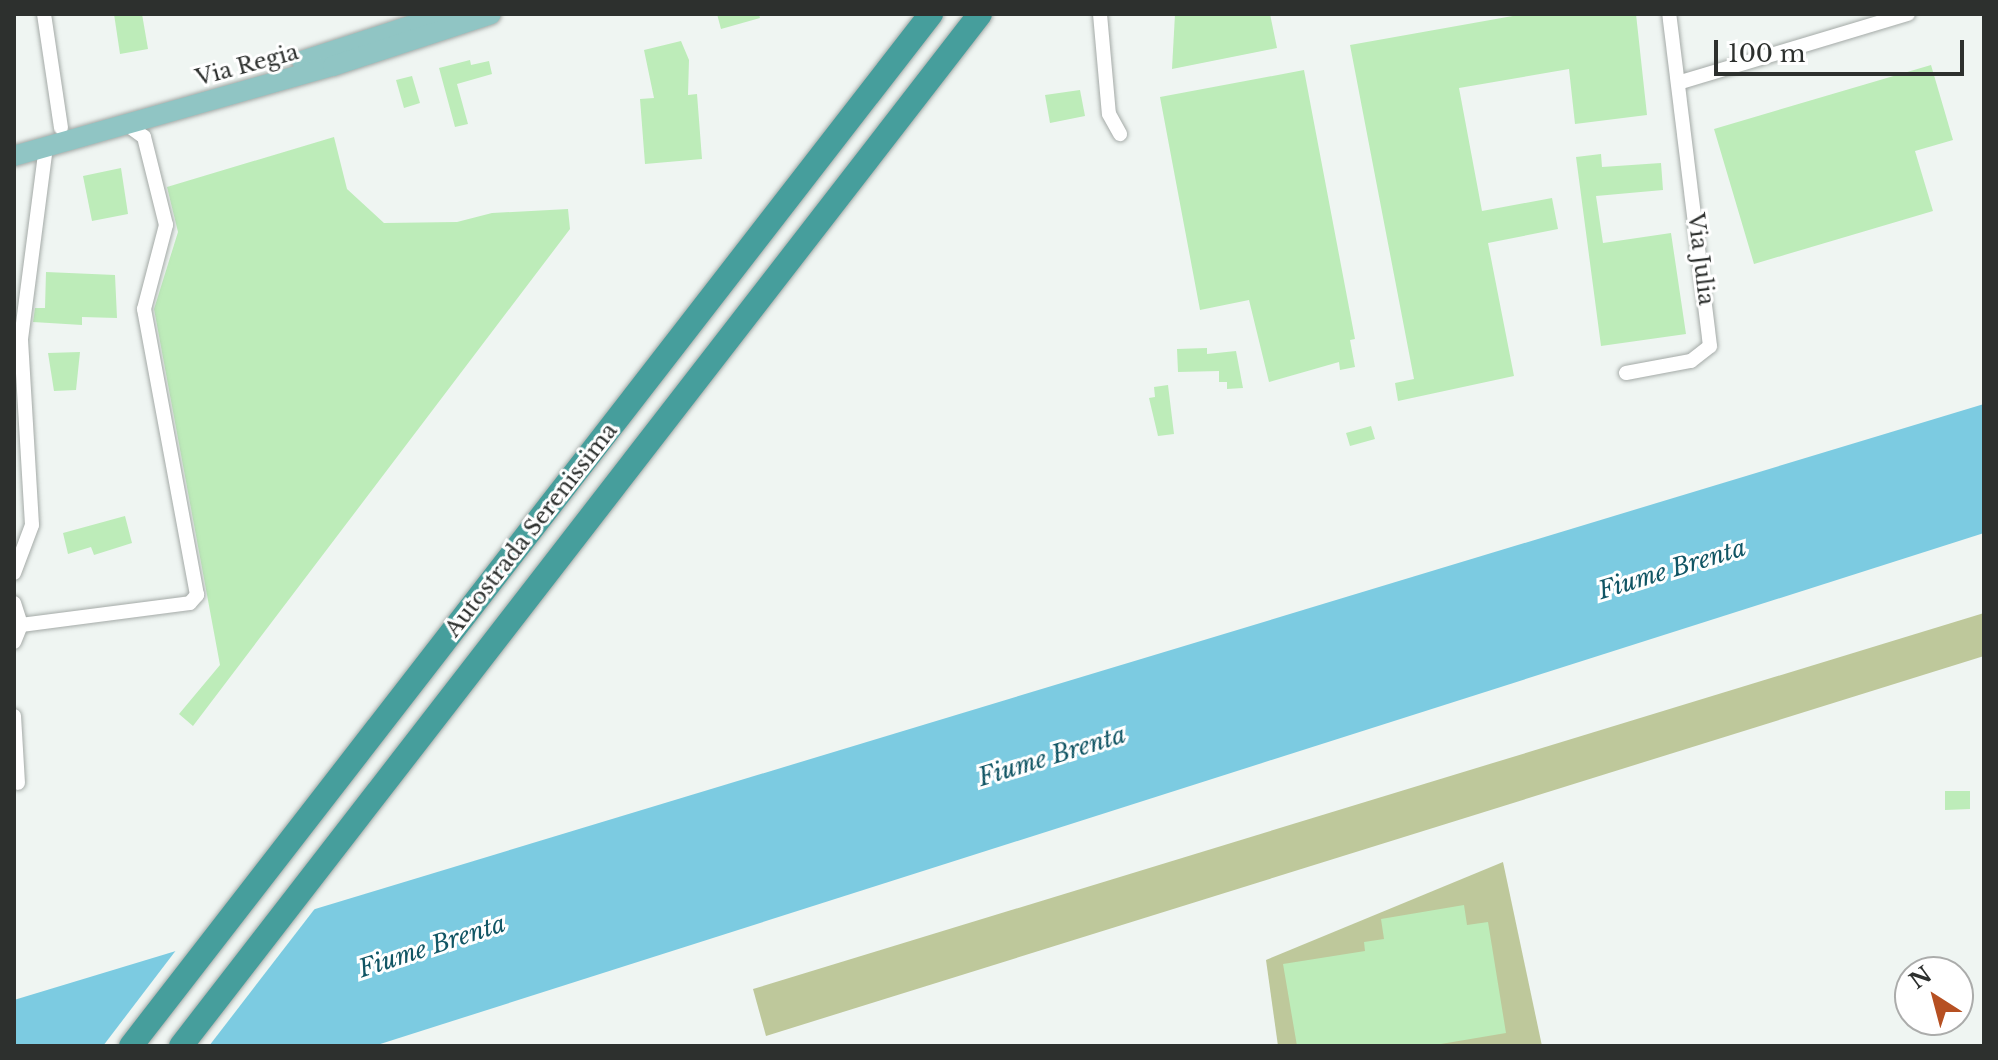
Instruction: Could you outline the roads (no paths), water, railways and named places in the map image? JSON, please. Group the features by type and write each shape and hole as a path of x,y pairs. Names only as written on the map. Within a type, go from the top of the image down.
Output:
{"highway":[{"name":"Autostrada Serenissima","path":"131,1046 931,14"},
{"name":"Autostrada Serenissima","path":"181,1046 980,14"}],"main road":[{"name":"Via Regia","path":"14,141 326,54 447,14"},
{"name":"Via Regia","path":"14,156 370,56 491,14"}],"street":[{"path":"44,14 61,128"},
{"path":"1100,14 1109,114 1120,134"},
{"name":"Via Julia","path":"1626,373 1691,361 1710,346 1681,82 1669,14"},
{"path":"1681,82 1908,14"},
{"path":"21,625 193,599 184,521 144,309 166,225 144,137 126,124"},
{"path":"14,573 32,525 21,339 46,146"},
{"path":"14,603 21,625 14,642"},
{"path":"14,716 18,783"}],"water":[{"name":"Fiume Brenta","path":"1984,404 1984,533 374,1046 14,1046 14,1000"}]}
